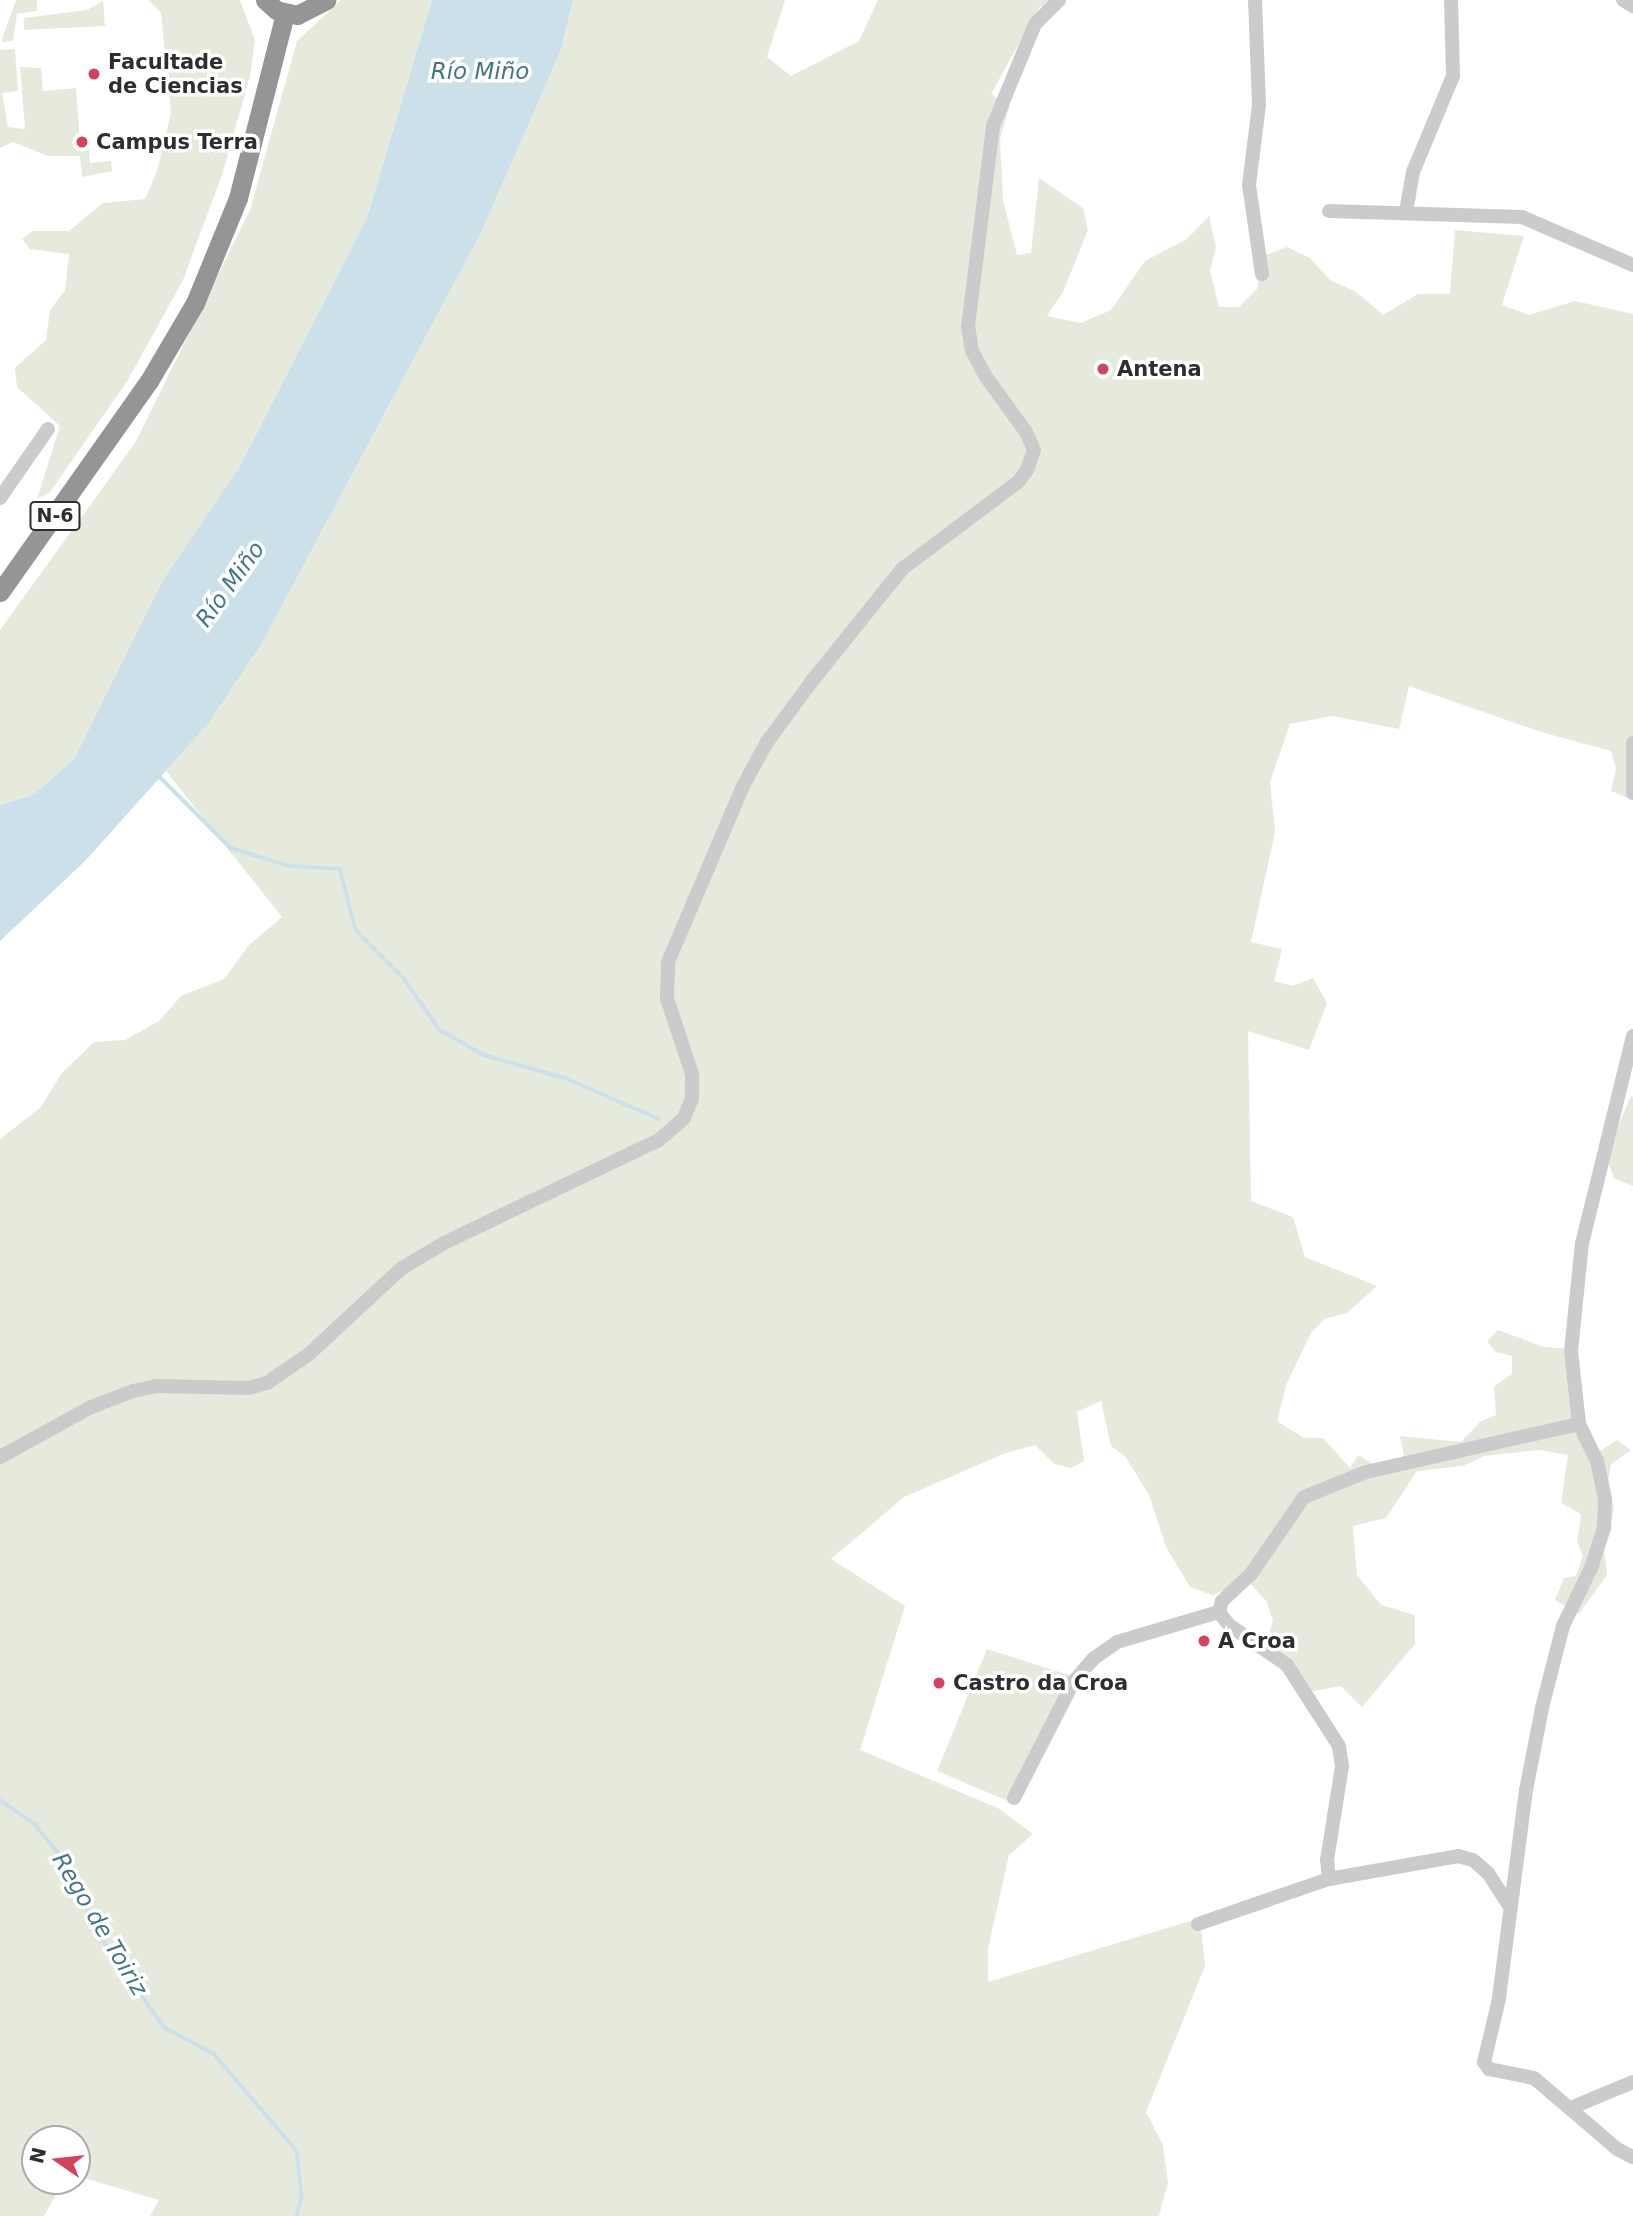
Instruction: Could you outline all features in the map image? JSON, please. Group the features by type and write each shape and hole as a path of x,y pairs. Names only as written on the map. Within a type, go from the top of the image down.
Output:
{"highway":[{"path":"265,0 285,13 307,13 326,0"},
{"name":"N-6","path":"0,592 149,381 195,303 238,198 285,13"}],"street":[{"path":"0,1457 89,1408 133,1391 168,1386 248,1388 267,1383 309,1354 402,1268 443,1242 659,1140 684,1118 692,1098 692,1074 667,998 668,962 743,786 782,721 902,569 1018,482 1027,470 1034,450 1026,432 986,377 972,351 968,327 993,126 1035,24 1059,0"},
{"path":"1255,0 1259,105 1250,185 1262,274"},
{"path":"1406,212 1413,172 1453,76 1451,0"},
{"path":"1623,0 1633,6"},
{"path":"1329,211 1522,217 1633,265"},
{"path":"0,498 48,429"},
{"path":"1633,743 1633,793"},
{"path":"1633,1036 1582,1243 1571,1351 1579,1424 1597,1461 1604,1528 1592,1566 1563,1626 1542,1707 1510,1905 1499,1999 1484,2062 1489,2069 1534,2078 1573,2107 1617,2149 1633,2157"},
{"path":"1219,1612 1222,1601 1251,1574 1304,1497 1366,1472 1579,1424"},
{"path":"1014,1798 1074,1681 1093,1659 1117,1642 1219,1612"},
{"path":"1219,1612 1229,1625 1287,1665 1339,1746 1342,1766 1327,1860 1329,1879"},
{"path":"1198,1924 1329,1879 1458,1856 1472,1860 1488,1873 1510,1905"},
{"path":"1573,2107 1633,2082"}],"shaded area":[{"path":"16,0 37,0 37,11 17,14 13,41 1,42"},
{"path":"149,0 240,0 255,40 250,76 222,175 183,280 128,380 50,492 37,499 60,426 17,387 15,368 46,340 50,310 65,290 69,254 30,249 22,239 32,231 69,231 103,203 145,199 157,171 171,113 161,13"},
{"path":"341,0 432,0 367,218 240,466 163,580 74,759 33,795 0,805 0,630 135,443 250,210 297,41"},
{"path":"573,0 785,0 767,57 791,76 859,41 878,0 1061,0 1060,11 1040,6 991,94 1010,105 1000,139 1003,200 1017,255 1031,253 1039,178 1083,208 1088,230 1063,292 1047,316 1081,323 1111,310 1145,261 1187,239 1209,216 1216,247 1210,271 1219,307 1239,307 1257,289 1263,256 1287,247 1310,258 1330,280 1356,292 1383,315 1418,294 1450,294 1455,230 1524,236 1502,305 1529,315 1575,301 1633,314 1633,800 1611,791 1616,768 1611,751 1541,732 1409,686 1399,729 1332,716 1290,724 1270,782 1275,832 1251,942 1282,949 1274,981 1293,986 1313,978 1327,1003 1309,1050 1248,1031 1251,1201 1293,1217 1305,1257 1377,1286 1347,1313 1324,1319 1311,1333 1287,1383 1277,1421 1304,1438 1323,1438 1350,1468 1358,1455 1376,1466 1404,1456 1400,1436 1461,1442 1481,1421 1496,1415 1494,1386 1512,1374 1512,1356 1496,1352 1487,1341 1498,1330 1544,1347 1572,1349 1584,1437 1597,1453 1617,1440 1631,1450 1611,1464 1608,1482 1614,1509 1604,1550 1607,1575 1579,1614 1555,1600 1564,1578 1576,1576 1583,1556 1577,1542 1581,1514 1561,1503 1568,1455 1539,1450 1484,1456 1463,1466 1417,1471 1386,1518 1353,1526 1357,1575 1381,1605 1415,1615 1415,1644 1362,1707 1341,1686 1308,1692 1266,1643 1273,1621 1267,1602 1247,1580 1213,1595 1190,1587 1166,1547 1149,1495 1125,1456 1111,1446 1101,1401 1077,1412 1084,1461 1071,1468 1054,1464 1035,1445 1003,1454 904,1497 831,1559 905,1606 860,1750 998,1808 1033,1834 1009,1855 988,1949 988,1982 1200,1918 1205,1966 1146,2112 1163,2145 1168,2183 1159,2216 150,2216 159,2200 91,2180 91,2125 21,2125 21,2195 56,2195 44,2216 0,2216 0,1139 40,1108 62,1073 94,1042 125,1040 159,1021 181,996 224,979 249,945 282,917 166,771 208,724 262,643 481,233 561,50"},
{"path":"103,1 105,26 24,30 24,18 87,10"},
{"path":"15,49 18,91 2,93 8,127 25,129 20,67 41,68 43,91 76,88 80,141 88,140 90,163 111,161 112,171 82,177 80,156 48,156 13,142 0,148 0,50"},
{"path":"1631,1096 1633,1186 1614,1178 1605,1156"},
{"path":"987,1649 1072,1676 1008,1801 937,1771"}],"water":[{"name":"Río Miño","path":"432,0 573,0 561,50 481,233 262,643 208,724 85,861 0,941 0,805 33,795 74,759 163,580 240,466 367,218"}],"waterway":[{"path":"157,774 231,848 289,866 340,869 356,930 403,977 440,1030 484,1055 568,1079 659,1119"},
{"name":"Rego de Toiriz","path":"0,1800 35,1824 58,1852 106,1945 164,2027 214,2054 297,2151 302,2196 297,2216"}],"place":[{"name":"Facultade de Ciencias","path":"94,74"},
{"name":"Campus Terra","path":"82,142"},
{"name":"Antena","path":"1103,369"},
{"name":"A Croa","path":"1204,1641"},
{"name":"Castro da Croa","path":"939,1683"}]}
